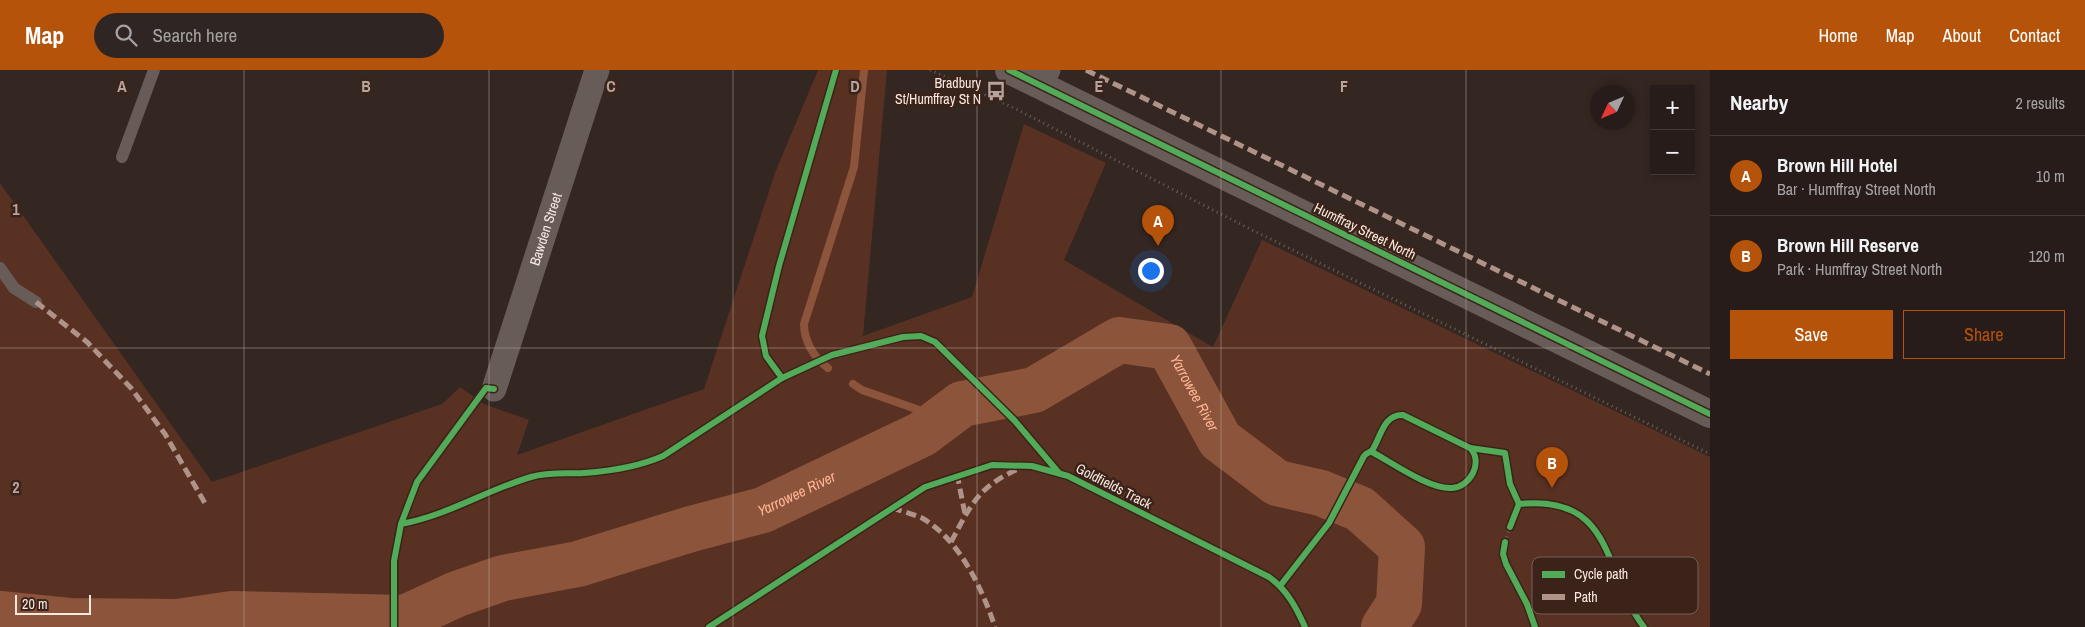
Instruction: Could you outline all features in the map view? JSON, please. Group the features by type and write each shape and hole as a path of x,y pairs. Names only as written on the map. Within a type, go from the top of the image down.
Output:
{"street":[{"name":"Bawden Street","path":"494,388 597,70"},
{"name":"Humffray Street North","path":"1009,70 1042,77 1710,414"}],"lane":[{"path":"122,156 154,70"},
{"path":"0,268 14,288 36,302"}],"path":[{"path":"930,70 1014,108 1252,230 1710,454"},
{"path":"1503,552 1511,525"}],"shaded area":[{"path":"818,70 887,70 863,336 972,297 1024,124 1106,163 1064,260 1213,347 1262,240 1710,457 1710,627 0,627 0,183 212,482 442,404 460,387 484,404 529,420 517,455 704,389 775,173"}],"waterway":[{"path":"828,368 811,349 804,330 804,324 854,167 864,70"},
{"name":"Yarrowee River","path":"0,614 69,621 177,622 232,614 405,618 457,594 503,578 578,564 691,529 763,510 922,434 962,404 1034,390 1119,340 1169,347 1220,440 1277,483 1321,493 1360,509 1402,547 1399,604 1384,627"},
{"path":"853,384 862,390 942,418"}],"marked path":[{"path":"1086,70 1710,374"},
{"path":"36,302 87,342 131,388 165,434 206,505"},
{"path":"951,542 971,506 985,489 1020,468"},
{"path":"957,474 965,514"},
{"path":"892,508 922,518 947,538 968,566 983,596 995,627"}],"cycle path":[{"path":"782,378 766,356 762,336 779,266 836,70"},
{"path":"1009,70 1710,414"},
{"path":"394,627 394,561 401,524 435,515 514,482 537,475 615,470 654,460 782,378 832,355 903,337 921,336 935,342 1014,420 1059,473"},
{"path":"401,524 417,482 486,388 494,389"},
{"path":"1280,586 1329,523 1364,456 1372,450 1391,418 1403,415 1470,448 1476,460 1473,473 1469,479 1459,487 1452,488 1433,485 1372,452"},
{"path":"1470,448 1505,453 1510,484 1519,504"},
{"name":"Goldfields Track","path":"709,627 925,487 992,465 1032,466 1068,476 1269,577 1281,587 1290,599 1305,627"},
{"path":"1510,527 1519,504 1550,504 1574,511 1590,524 1610,557"},
{"path":"1505,542 1503,554 1506,564 1527,604 1535,627"},
{"path":"1636,614 1644,627"}],"place":[{"name":"Bradbury St/Humffray St N","path":"996,91"},
{"name":"Brown Hill Hotel","path":"1158,246"},
{"name":"Brown Hill Reserve","path":"1552,488"}]}
